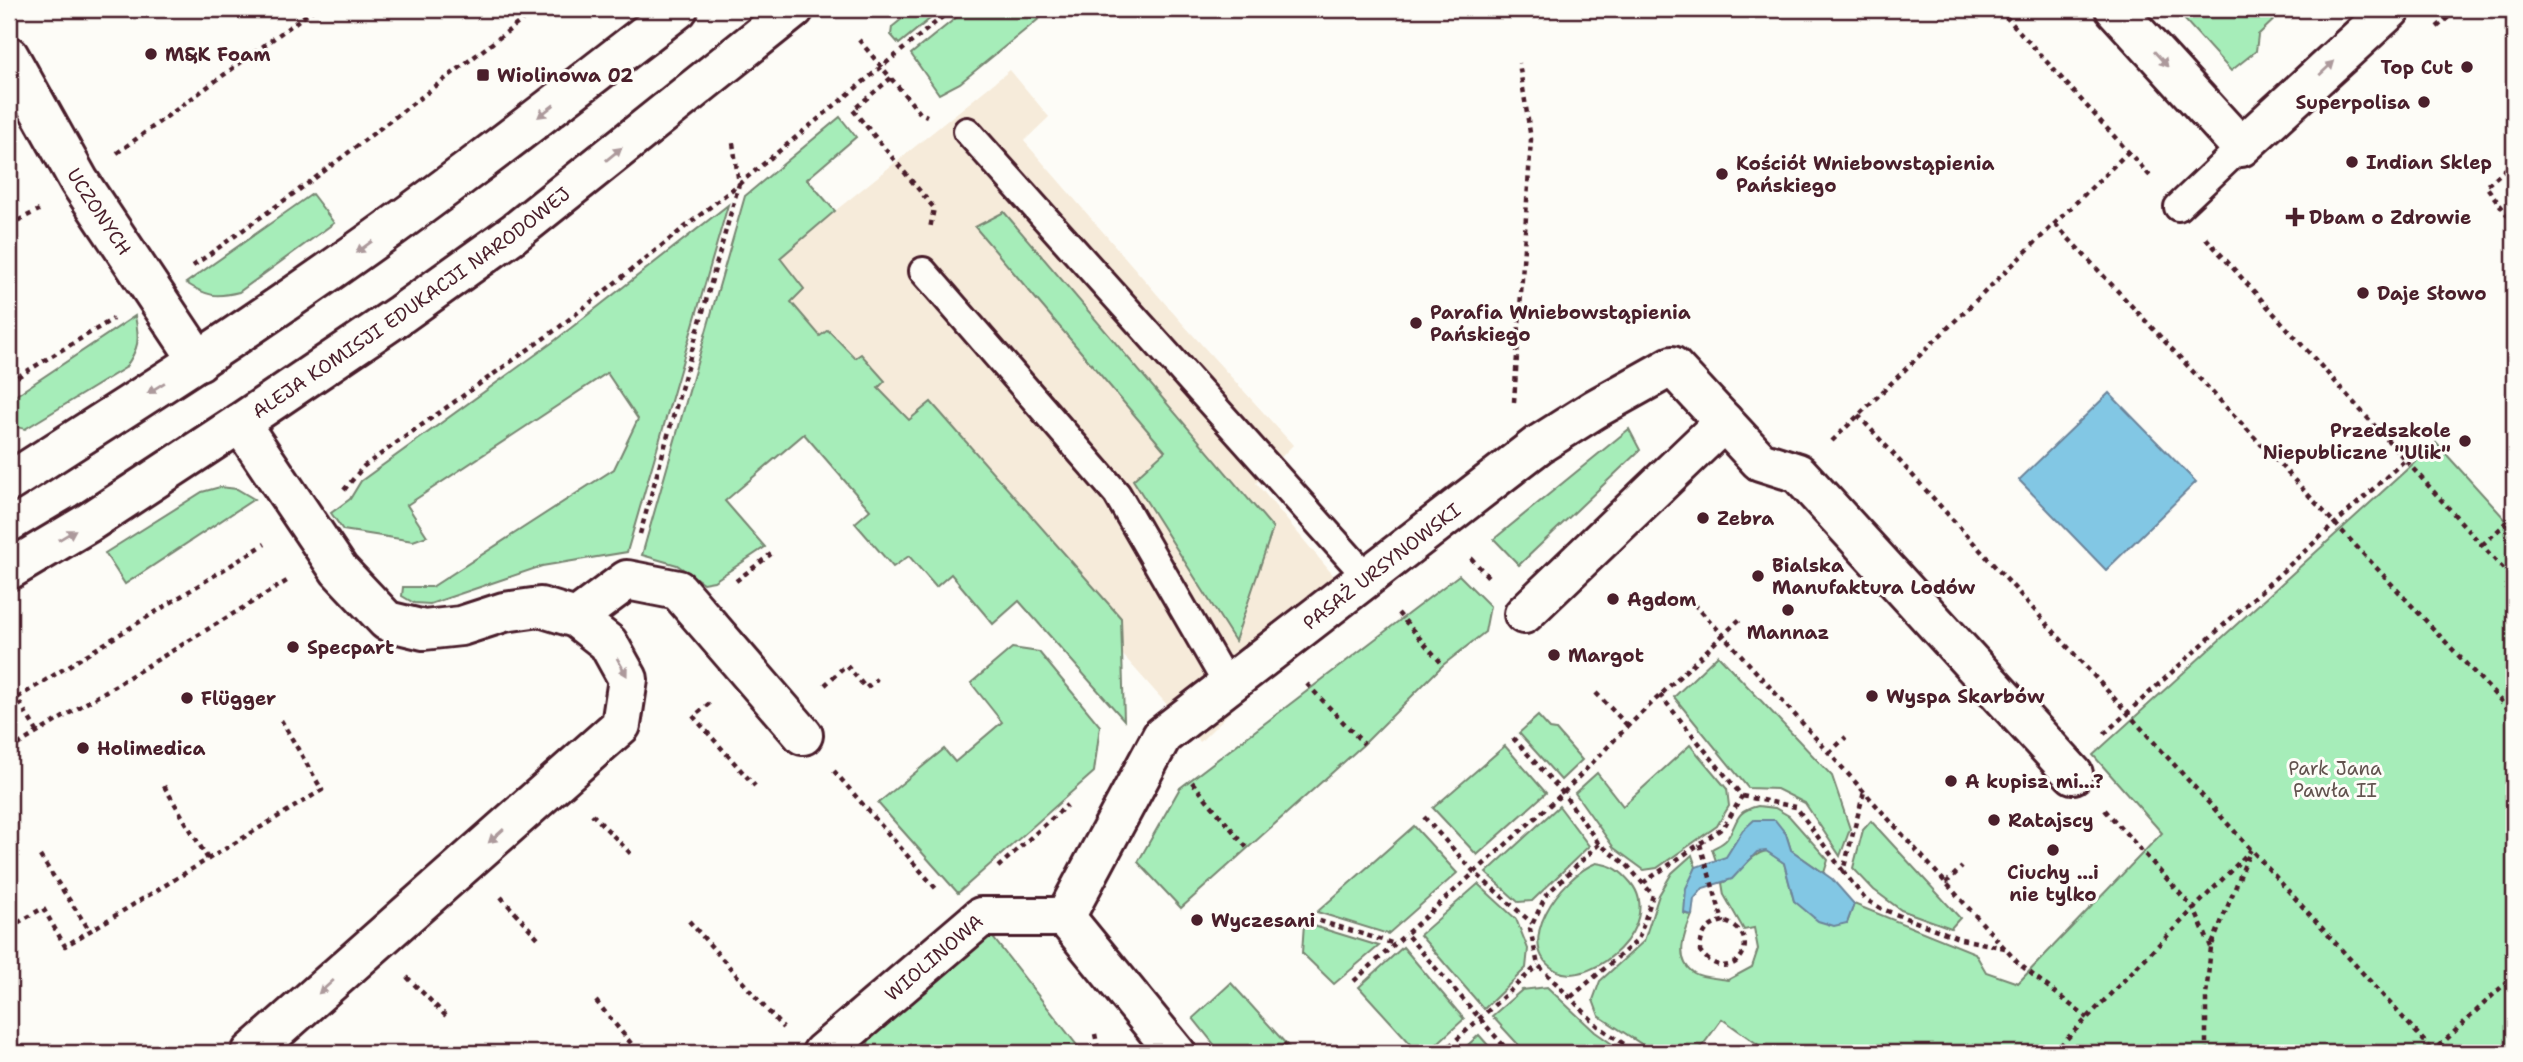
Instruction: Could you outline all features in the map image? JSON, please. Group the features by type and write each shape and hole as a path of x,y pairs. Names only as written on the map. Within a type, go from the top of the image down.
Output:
{"street":[{"path":"9,482 199,361 424,204 678,9"},
{"name":"ALEJA KOMISJI EDUKACJI NARODOWEJ","path":"9,570 99,516 401,314 514,233 794,9"},
{"path":"2115,9 2241,147 2391,9"},
{"name":"UCZONYCH","path":"9,56 79,181 199,361"},
{"name":"PASAŻ URSYNOWSKI","path":"1065,917 1162,736 1538,445 1595,409 1672,366 1760,461 1798,473"},
{"path":"1524,614 1724,422"},
{"path":"240,423 339,570 387,621 424,630 461,626 504,612 540,607 576,618 608,643 628,679 621,725 251,1053"},
{"path":"1798,473 2070,771"},
{"path":"576,618 627,580 678,590 803,735"},
{"name":"WIOLINOWA","path":"822,1053 981,917 1065,917"},
{"path":"1065,917 1176,1053"}],"lane":[{"path":"967,131 1367,577"},
{"path":"2178,207 2241,147"},
{"path":"923,271 1116,494 1227,686"}],"path":[{"path":"9,225 38,211 314,9"},
{"path":"9,382 155,294 307,184 537,9"},
{"path":"341,493 364,466 557,329 952,9"},
{"path":"1998,9 2009,21"},
{"path":"859,40 920,113"},
{"path":"1519,62 1531,139 1513,415 1538,445"},
{"path":"891,78 853,110 934,208"},
{"path":"627,580 739,184 733,144"},
{"path":"1798,473 2128,152"},
{"path":"2514,162 2486,186 2514,224"},
{"path":"2054,224 2514,715"},
{"path":"1858,415 2433,1053 2514,975"},
{"path":"2211,947 2194,909 2070,771 2127,713 2406,459 2514,581"},
{"path":"2482,545 2514,516"},
{"path":"9,703 272,539"},
{"path":"736,580 771,554"},
{"path":"9,750 297,575"},
{"path":"1367,577 1443,665"},
{"path":"1694,604 2018,963 2087,1018"},
{"path":"1354,981 1563,793 1628,726 1740,619"},
{"path":"846,665 866,688 877,679"},
{"path":"1303,680 1364,744"},
{"path":"9,685 38,733"},
{"path":"1597,693 1628,726"},
{"path":"1660,695 1742,796 1796,807 1865,899 1882,909 1961,939 2006,948"},
{"path":"693,716 755,786"},
{"path":"9,928 43,908 65,946 322,790 281,720"},
{"path":"803,735 969,927"},
{"path":"1829,753 1846,737"},
{"path":"1514,738 1563,793 1599,844 1627,866 1653,895 1638,940 1571,997"},
{"path":"1184,773 1248,849"},
{"path":"164,786 208,859"},
{"path":"1843,871 1864,792"},
{"path":"1643,883 1724,827 1742,796"},
{"path":"993,871 1076,797"},
{"path":"587,810 633,856"},
{"path":"1423,817 1474,873 1532,923"},
{"path":"1599,844 1546,895 1530,929 1538,965 1598,1026 1637,1053"},
{"path":"1700,844 1723,921"},
{"path":"2053,1053 2251,850"},
{"path":"2208,1053 2206,996 2211,947 2251,850"},
{"path":"40,856 90,931"},
{"path":"1946,883 1962,867"},
{"path":"496,891 538,938"},
{"path":"1310,918 1395,944"},
{"path":"689,921 787,1033"},
{"path":"1723,921 1736,925 1745,937 1745,951 1735,963 1722,967 1709,962 1700,950 1701,936 1709,925 1723,921"},
{"path":"1406,934 1510,1053"},
{"path":"1442,1053 1538,965"},
{"path":"402,972 446,1016"},
{"path":"596,1001 639,1053"},
{"path":"1095,1033 1099,1053"},
{"path":"1276,1053 1286,1044"},
{"path":"1615,1053 1625,1045"}],"shaded area":[{"path":"1010,70 1049,117 1024,141 1182,323 1293,445 1256,483 1349,594 1200,742 1122,654 1121,618 898,453 749,284"}],"green space":[{"path":"914,9 942,9 899,44 891,35 892,27"},
{"path":"967,9 1051,9 960,83 939,94 911,54"},
{"path":"2175,9 2282,9 2282,12 2258,35 2256,51 2231,71"},
{"path":"840,117 856,137 807,179 835,211 780,258 804,289 791,302 820,336 828,330 855,358 861,354 885,381 878,388 909,420 931,402 1121,618 1124,720 1019,601 993,624 951,574 936,587 909,556 893,567 855,523 870,510 804,434 725,501 765,547 714,581 703,583 677,565 642,555 745,196"},
{"path":"312,194 334,223 239,292 211,295 186,283"},
{"path":"728,205 627,552 542,566 430,604 414,603 402,596 403,587 432,587 614,469 638,419 607,373 407,505 427,536 413,541 343,530 331,513 350,499 361,481 553,342"},
{"path":"1004,212 1273,528 1235,641 1133,480 1165,451 975,227"},
{"path":"135,316 137,344 125,368 25,429 9,425 9,400"},
{"path":"1629,429 1640,450 1519,565 1494,539"},
{"name":"Park Jana Pawła II","path":"2436,443 2514,529 2514,1053 1770,1053 1722,1019 1697,1053 1655,1053 1599,1016 1593,1000 1600,981 1644,941 1659,895 1672,873 1692,855 1696,867 1685,914 1692,915 1684,937 1682,953 1688,967 1697,975 1728,980 1752,967 1758,949 1754,928 1744,930 1724,895 1722,883 1754,856 1767,851 1784,863 1794,901 1847,923 1854,904 1975,953 1986,972 2018,983 2162,833 2093,755"},
{"path":"220,487 237,489 254,499 125,584 105,553 202,492"},
{"path":"1459,575 1490,606 1485,632 1443,665 1364,744 1181,908 1138,862 1180,788"},
{"path":"1012,648 1039,652 1100,726 1094,772 958,893 878,803 944,749 955,762 1002,722 971,683"},
{"path":"1718,655 1832,776 1850,829 1840,856 1805,803 1777,789 1748,788 1674,697"},
{"path":"1538,716 1550,729 1556,730 1582,760 1561,780 1519,733"},
{"path":"1690,745 1727,789 1729,806 1717,826 1657,868 1644,870 1614,848 1575,793 1597,773 1623,806"},
{"path":"1505,746 1546,793 1477,855 1433,808"},
{"path":"1559,806 1589,846 1532,901 1518,902 1486,873"},
{"path":"1758,806 1775,808 1789,816 1828,860 1824,873 1791,850 1786,834 1743,830 1726,858 1716,861 1712,849 1727,839 1744,811"},
{"path":"1871,821 1960,918 1951,928 1901,910 1874,890 1853,868 1863,830"},
{"path":"1414,826 1457,873 1388,934 1317,912"},
{"path":"1596,863 1616,869 1631,883 1639,899 1638,916 1632,933 1620,949 1588,970 1572,974 1557,971 1544,960 1538,945 1546,912 1569,882"},
{"path":"1478,884 1516,919 1528,949 1526,968 1484,1009 1420,935"},
{"path":"1304,923 1379,946 1334,984 1302,953"},
{"path":"987,930 1083,1053 870,1053 868,1045 871,1025"},
{"path":"1403,947 1464,1019 1427,1053 1419,1053 1359,987"},
{"path":"1231,983 1294,1053 1221,1053 1193,1018"},
{"path":"1547,987 1595,1032 1615,1046 1606,1053 1526,1053 1492,1016 1522,990"},
{"path":"1479,1035 1495,1053 1459,1053"}],"water":[{"path":"2109,393 2196,482 2106,570 2019,480"},
{"path":"1754,820 1775,820 1786,834 1791,850 1832,879 1854,904 1847,923 1834,926 1818,921 1794,901 1784,863 1766,851 1757,852 1732,879 1703,888 1694,899 1692,915 1684,913 1686,888 1696,867 1726,857 1743,830"}],"place":[{"name":"M&K Foam","path":"151,54"},
{"name":"Top Cut","path":"2467,67"},
{"name":"Wiolinowa 02","path":"483,75"},
{"name":"Superpolisa","path":"2424,102"},
{"name":"Indian Sklep","path":"2352,162"},
{"name":"Kościół Wniebowstąpienia Pańskiego","path":"1722,174"},
{"name":"Dbam o Zdrowie","path":"2295,217"},
{"name":"Daje Słowo","path":"2363,293"},
{"name":"Parafia Wniebowstąpienia Pańskiego","path":"1416,323"},
{"name":"Przedszkole Niepubliczne \"Ulik\"","path":"2465,441"},
{"name":"Zebra","path":"1703,518"},
{"name":"Bialska Manufaktura Lodów","path":"1758,576"},
{"name":"Agdom","path":"1613,599"},
{"name":"Mannaz","path":"1788,610"},
{"name":"Specpart","path":"293,647"},
{"name":"Margot","path":"1554,655"},
{"name":"Wyspa Skarbów","path":"1872,696"},
{"name":"Flügger","path":"187,698"},
{"name":"Holimedica","path":"83,748"},
{"name":"A kupisz mi...?","path":"1951,781"},
{"name":"Ratajscy","path":"1994,820"},
{"name":"Ciuchy ...i nie tylko","path":"2053,850"},
{"name":"Wyczesani","path":"1197,920"}]}
